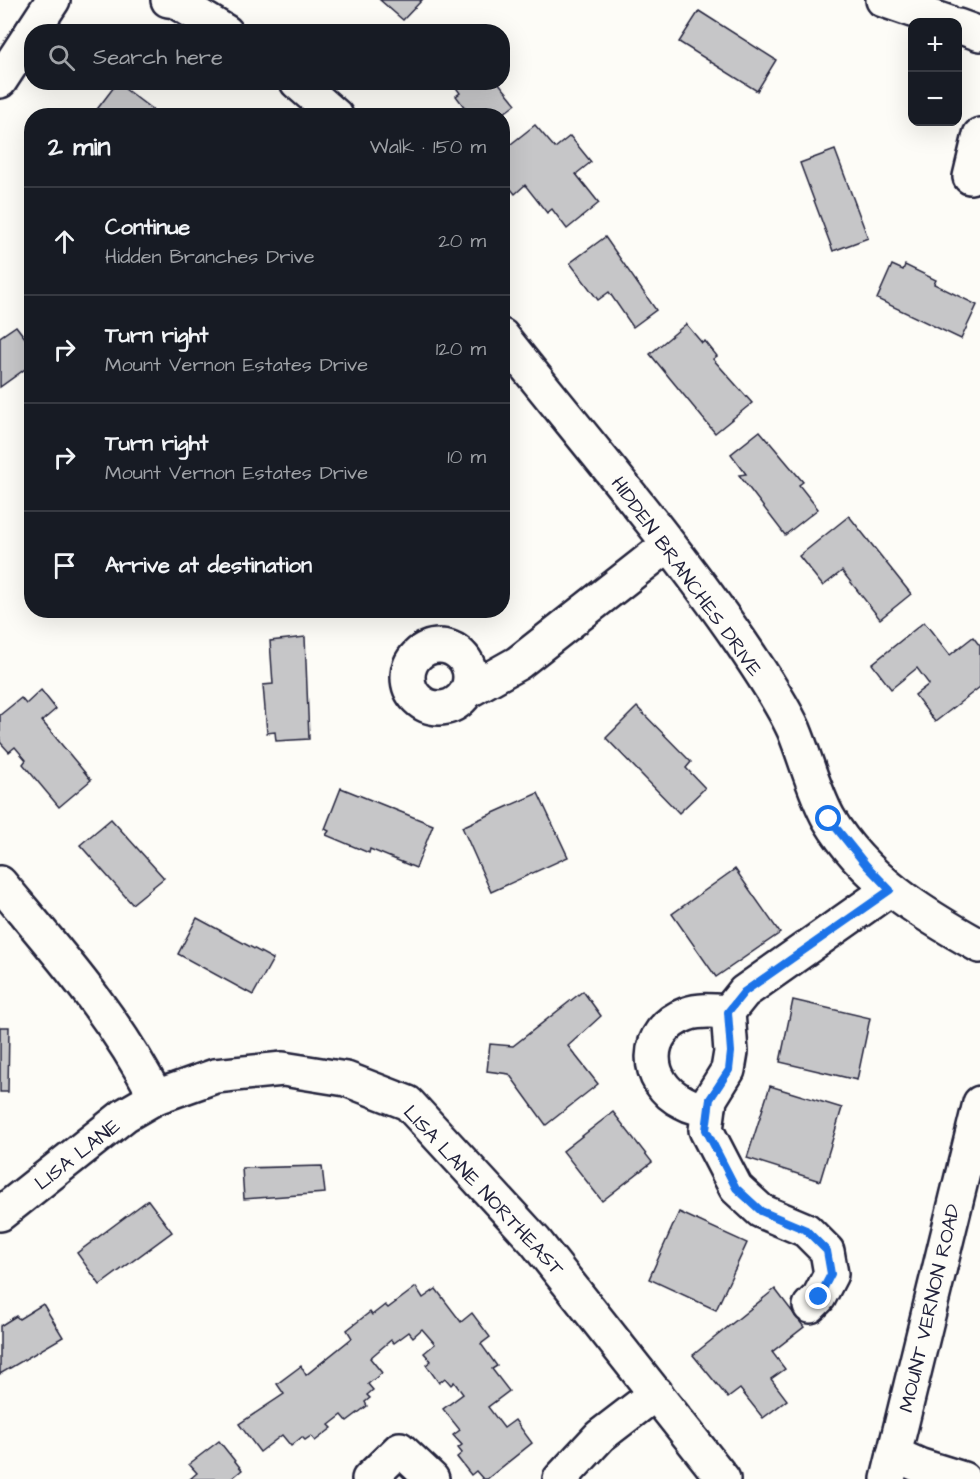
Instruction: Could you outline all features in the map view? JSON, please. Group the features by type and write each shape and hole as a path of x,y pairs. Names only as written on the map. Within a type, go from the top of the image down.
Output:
{"street":[{"path":"37,24 52,0"},
{"path":"168,0 176,1 213,24"},
{"path":"883,0 936,18"},
{"path":"962,28 980,34"},
{"path":"0,81 24,44"},
{"path":"306,90 327,108"},
{"path":"970,177 980,135"},
{"name":"HIDDEN BRANCHES DRIVE","path":"510,346 668,545 740,642 792,727 829,819 866,865 890,890 931,918 980,946"},
{"path":"468,691 518,663 668,545"},
{"path":"0,883 106,1012 134,1053 156,1097"},
{"path":"810,1306 819,1297 831,1274 827,1251 806,1230 761,1211 736,1188 706,1130 710,1099 729,1070 731,1052 728,1012 744,992 890,890"},
{"path":"709,1106 704,1108 689,1105 670,1096 655,1075 652,1057 656,1041 666,1027 686,1014 704,1011 728,1012"},
{"name":"LISA LANE NORTHEAST","path":"156,1097 215,1076 283,1070 346,1079 408,1103 536,1241 723,1479"},
{"name":"LISA LANE","path":"0,1214 125,1115 156,1097"},
{"name":"MOUNT VERNON ROAD","path":"891,1466 980,1103"},
{"path":"560,1479 600,1436 656,1393"},
{"path":"369,1479 400,1449 432,1479"},
{"path":"891,1466 963,1479"}],"building":[{"path":"380,0 422,0 403,20"},
{"path":"699,11 776,60 757,91 679,42"},
{"path":"112,90 126,90 150,108 98,108"},
{"path":"458,90 505,90 516,104 510,108 465,108 456,96 460,93"},
{"path":"535,125 555,148 570,136 591,162 576,174 599,203 567,229 552,209 547,213 525,185 515,194 510,188 510,145"},
{"path":"835,150 868,238 833,251 800,163"},
{"path":"605,237 656,310 633,327 609,292 598,300 570,263"},
{"path":"892,265 903,270 905,265 936,280 934,284 977,305 961,339 877,299"},
{"path":"686,324 702,343 705,341 717,356 713,359 752,403 715,433 650,354"},
{"path":"16,326 24,336 24,370 0,387 0,337"},
{"path":"760,431 803,482 799,485 818,509 785,535 739,475 746,474 731,454"},
{"path":"849,516 911,594 880,619 842,571 823,586 799,556"},
{"path":"924,622 950,655 973,637 980,646 980,687 935,722 915,695 929,684 917,668 891,689 872,664"},
{"path":"305,637 309,739 276,741 275,732 267,733 263,685 273,684 270,641"},
{"path":"41,690 56,709 42,721 91,780 59,807 23,764 26,760 15,747 9,752 0,742 0,715 21,698 26,704"},
{"path":"637,707 691,762 686,768 705,788 679,813 606,738"},
{"path":"341,788 433,825 416,868 370,849 369,853 326,835 329,831 325,829"},
{"path":"538,793 568,857 491,892 462,827"},
{"path":"111,819 164,878 132,904 80,845"},
{"path":"735,869 780,933 716,977 672,914"},
{"path":"197,918 273,959 253,995 178,954"},
{"path":"583,991 601,1016 568,1046 598,1084 546,1125 509,1074 487,1071 490,1044 513,1046"},
{"path":"793,1000 870,1018 857,1080 780,1062"},
{"path":"0,1027 9,1027 8,1092 0,1092"},
{"path":"770,1086 842,1108 820,1181 747,1158"},
{"path":"613,1112 652,1162 602,1201 563,1151"},
{"path":"322,1166 325,1193 244,1199 242,1168"},
{"path":"148,1200 172,1232 100,1285 77,1253"},
{"path":"679,1212 747,1243 716,1310 649,1279"},
{"path":"416,1287 423,1298 436,1289 461,1322 472,1313 490,1337 481,1344 497,1366 492,1369 509,1391 488,1407 504,1428 515,1420 532,1443 487,1479 483,1479 476,1471 471,1475 457,1457 462,1453 458,1448 462,1445 453,1435 460,1430 443,1409 463,1394 454,1382 451,1385 445,1378 439,1383 426,1365 431,1361 424,1353 435,1344 422,1329 413,1337 409,1332 394,1343 391,1340 370,1358 382,1373 368,1384 373,1390 367,1395 370,1398 365,1402 367,1406 347,1421 342,1415 329,1425 332,1428 315,1441 311,1436 305,1440 302,1437 291,1446 282,1435 260,1452 239,1424 284,1394 277,1384 301,1366 306,1375 352,1338 347,1330 370,1312 372,1315 385,1305 388,1308"},
{"path":"775,1289 804,1327 772,1352 785,1369 771,1379 787,1400 763,1418 740,1389 728,1398 693,1355"},
{"path":"43,1304 63,1337 0,1374 0,1326 16,1316 19,1319"},
{"path":"219,1441 242,1470 231,1479 190,1479 197,1473 189,1464"}],"route":[{"path":"819,1297 831,1274 827,1251 806,1230 761,1211 736,1188 706,1130 710,1099 729,1070 731,1052 728,1012 744,992 890,890 866,865 829,819"}]}
